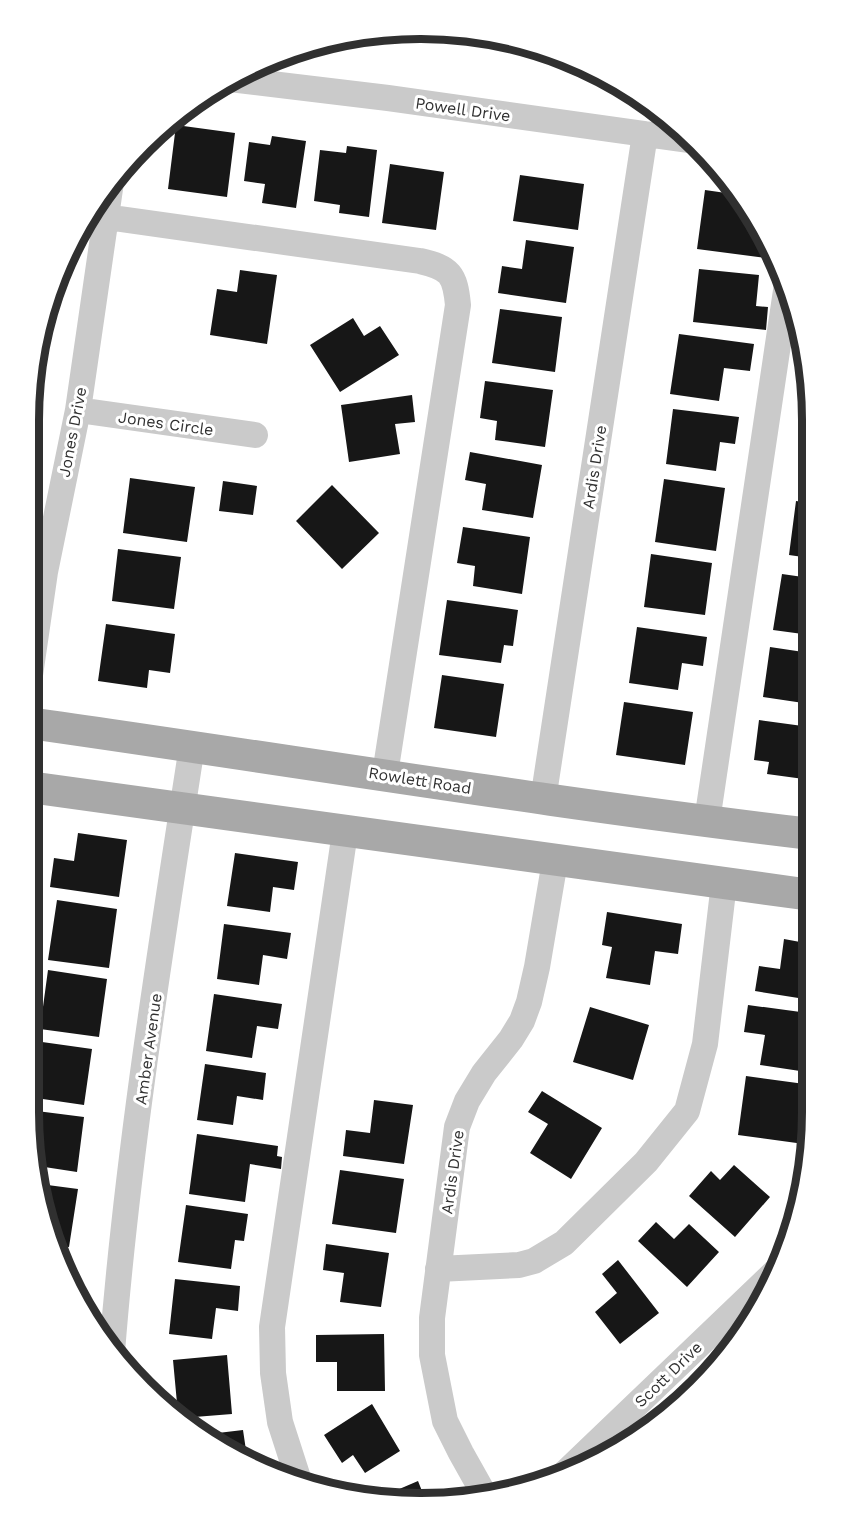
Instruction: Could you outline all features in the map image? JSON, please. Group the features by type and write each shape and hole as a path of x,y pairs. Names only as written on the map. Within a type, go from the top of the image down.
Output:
{"main road":[{"name":"Rowlett Road","path":"39,724 386,774 543,800 802,833"},
{"path":"39,788 802,894"}],"street":[{"name":"Powell Drive","path":"247,81 388,98 677,138"},
{"name":"Ardis Drive","path":"543,800 645,134"},
{"name":"Jones Drive","path":"39,613 45,572 78,410 108,202"},
{"path":"106,217 420,261 440,266 450,275 457,290 458,305 386,774"},
{"path":"707,821 784,305"},
{"name":"Jones Circle","path":"78,410 255,435"},
{"name":"Amber Avenue","path":"113,1337 131,1158 192,746"},
{"path":"296,1472 280,1422 273,1374 272,1326 345,832"},
{"name":"Ardis Drive","path":"481,1488 460,1453 445,1420 432,1355 432,1318 457,1127 466,1101 484,1072 511,1039 522,1021 529,1002 555,861"},
{"path":"438,1269 519,1265 534,1262 564,1243 646,1162 687,1111 705,1044 724,883"},
{"name":"Scott Drive","path":"582,1457 759,1287"}],"building":[{"path":"452,41 470,42 505,49 505,50 452,43"},
{"path":"179,125 235,133 227,197 168,189 176,128"},
{"path":"272,136 306,141 296,208 262,203 265,184 244,181 249,142 270,145"},
{"path":"347,146 377,150 369,217 339,213 340,205 314,201 320,150 346,153"},
{"path":"390,164 444,172 436,230 382,223"},
{"path":"520,175 584,184 578,230 513,221"},
{"path":"705,190 727,193 751,230 766,258 697,249"},
{"path":"526,240 574,247 566,303 498,293 502,266 522,269"},
{"path":"699,269 759,275 756,306 768,307 766,330 693,322"},
{"path":"240,270 277,275 267,344 210,335 217,289 237,292"},
{"path":"500,309 562,317 555,372 492,363"},
{"path":"353,318 364,336 380,326 399,355 340,392 310,345"},
{"path":"679,334 754,344 750,371 724,368 719,401 670,394"},
{"path":"485,381 553,390 545,447 495,440 497,421 480,418"},
{"path":"412,395 415,422 395,424 400,454 349,462 341,405"},
{"path":"673,409 739,417 735,444 720,442 716,471 666,464"},
{"path":"470,452 542,465 533,518 482,510 486,484 465,480"},
{"path":"130,478 195,487 187,542 123,533"},
{"path":"664,479 725,488 716,551 655,542"},
{"path":"223,481 257,486 253,515 219,511"},
{"path":"332,485 379,533 342,569 296,521"},
{"path":"796,501 802,502 802,557 789,555"},
{"path":"463,527 530,537 522,594 473,586 475,566 457,563"},
{"path":"118,549 181,557 174,609 112,601"},
{"path":"651,554 712,563 705,615 644,607"},
{"path":"782,574 802,577 802,634 773,630"},
{"path":"447,600 518,610 513,646 504,645 501,663 439,655"},
{"path":"106,624 175,634 170,673 149,670 147,688 98,681"},
{"path":"637,627 707,637 703,666 682,663 678,690 629,683"},
{"path":"770,647 802,652 802,703 763,697"},
{"path":"442,675 504,684 496,737 434,728"},
{"path":"624,702 693,712 685,765 616,755"},
{"path":"759,720 802,726 802,779 767,774 769,762 754,760"},
{"path":"78,833 127,840 119,897 50,887 54,858 74,861"},
{"path":"235,853 298,862 294,890 273,887 270,912 227,906"},
{"path":"57,900 117,909 109,968 48,960"},
{"path":"607,912 682,924 678,954 655,951 650,985 606,978 612,947 602,945"},
{"path":"224,924 291,933 287,959 263,955 259,985 217,979"},
{"path":"784,939 802,942 802,999 755,991 759,966 780,969"},
{"path":"48,970 107,979 99,1037 40,1029"},
{"path":"214,994 282,1004 278,1029 257,1026 252,1058 206,1051"},
{"path":"748,1005 802,1012 800,1071 760,1065 765,1035 744,1032"},
{"path":"590,1007 649,1025 633,1080 573,1062"},
{"path":"39,1042 92,1049 84,1105 39,1098"},
{"path":"205,1064 266,1073 263,1100 237,1096 233,1125 197,1120"},
{"path":"746,1076 802,1084 800,1144 738,1135"},
{"path":"542,1091 602,1128 571,1179 530,1153 548,1124 528,1112"},
{"path":"374,1100 413,1105 404,1164 343,1156 346,1130 370,1133"},
{"path":"39,1111 84,1117 77,1172 43,1167"},
{"path":"197,1134 278,1146 277,1156 282,1157 281,1169 250,1164 245,1202 189,1194"},
{"path":"734,1165 770,1197 735,1237 689,1196 711,1171 720,1180"},
{"path":"340,1170 404,1179 396,1233 332,1224"},
{"path":"46,1185 78,1189 69,1247 64,1246 59,1234"},
{"path":"186,1205 248,1214 244,1241 235,1240 231,1269 178,1262"},
{"path":"656,1222 674,1239 689,1224 719,1252 687,1287 638,1241"},
{"path":"326,1244 389,1253 381,1307 340,1302 344,1273 323,1270"},
{"path":"618,1260 659,1313 620,1344 595,1312 617,1293 602,1274"},
{"path":"175,1279 240,1286 238,1311 216,1308 212,1339 169,1334"},
{"path":"384,1334 385,1391 337,1391 337,1362 316,1362 316,1335"},
{"path":"227,1355 232,1414 192,1417 177,1405 173,1360"},
{"path":"372,1404 400,1451 365,1473 353,1455 342,1463 324,1435"},
{"path":"243,1430 246,1451 230,1442 216,1433"},
{"path":"418,1481 423,1493 420,1493 393,1492"}]}
